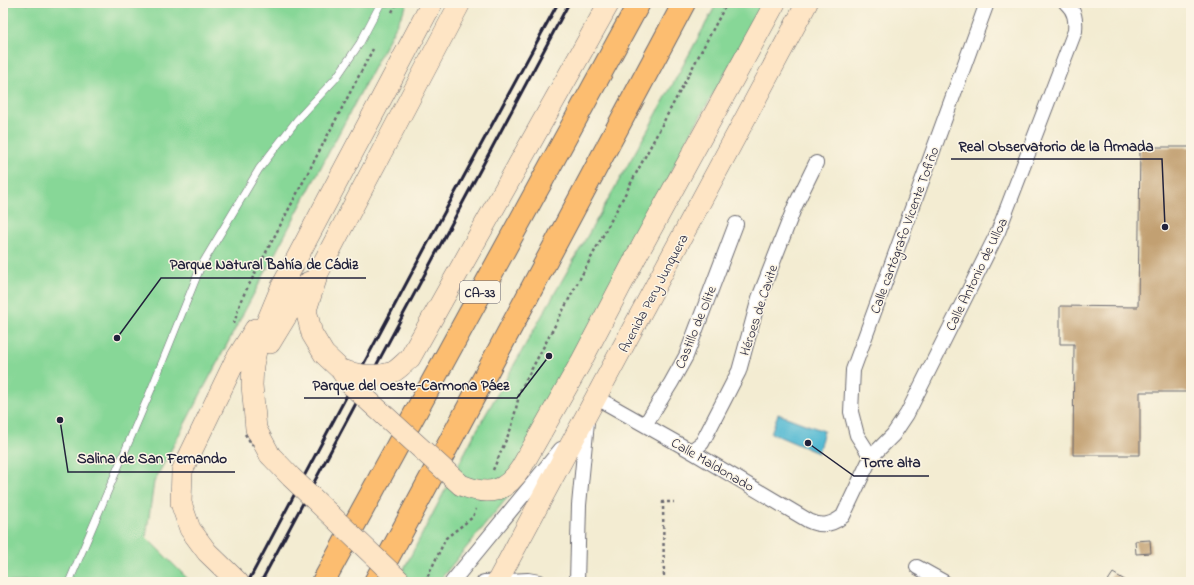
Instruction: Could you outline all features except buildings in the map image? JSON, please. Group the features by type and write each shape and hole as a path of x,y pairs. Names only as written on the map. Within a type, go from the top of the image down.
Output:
{"highway":[{"name":"CA-33","path":"323,582 638,3"},
{"name":"CA-33","path":"375,582 684,3"}],"street":[{"path":"238,582 207,552 190,529 182,503 182,471 235,361 281,288 432,3"},
{"path":"460,3 318,273 306,310 312,334 324,354 340,370 349,383 461,485 476,491 491,491 513,480 521,468 581,362 637,255 775,3"},
{"path":"340,370 373,376 394,372 410,358 609,3"},
{"name":"Avenida Pery Junquera","path":"492,582 592,407 807,3"},
{"name":"Calle cartógrafo Vicente Tofiño","path":"872,457 857,435 851,412 853,370 987,3"},
{"name":"Calle Antonio de Ulloa","path":"830,524 842,516 872,457 893,435 907,414 998,232 1074,31 1076,22 1073,13 1066,3"},
{"name":"Héroes de Cavite","path":"692,451 702,443 739,371 759,298 795,206 816,163"},
{"name":"Castillo de Olite","path":"645,425 686,356 736,224"},
{"path":"252,385 264,352 301,292 318,273"},
{"path":"281,288 257,346 253,365 252,385 256,429 270,455 291,478 401,582"},
{"path":"452,582 592,407"},
{"path":"577,582 579,505 592,407"},
{"name":"Calle Maldonado","path":"592,407 645,425 692,451 809,521 816,524 830,524"},
{"path":"917,567 944,582"},
{"path":"492,582 528,580 539,582"}],"lane":[{"path":"69,582 151,390 201,266 259,169 297,120 336,78 360,43 381,3"}],"path":[{"path":"491,475 512,426 520,391 727,3"},
{"path":"233,327 241,300 374,47"},
{"path":"244,427 245,434"},
{"path":"664,582 663,502 674,502"},
{"path":"425,582 446,538 473,517 479,503"}],"green space":[{"path":"3,3 408,3 154,482 146,537 191,582 3,582"},
{"path":"717,3 765,3 687,140 512,492 438,582 397,582 474,435 650,126"}],"water":[{"path":"778,414 824,431 818,453 771,433"}],"railway":[{"path":"248,582 424,250 558,3"},
{"path":"261,582 569,3"}],"place":[{"name":"Real Observatorio de la Armada","path":"1165,227"},
{"name":"Parque Natural Bahía de Cádiz","path":"117,338"},
{"name":"Parque del Oeste-Carmona Páez","path":"549,356"},
{"name":"Salina de San Fernando","path":"60,420"},
{"name":"Torre alta","path":"808,443"}]}
